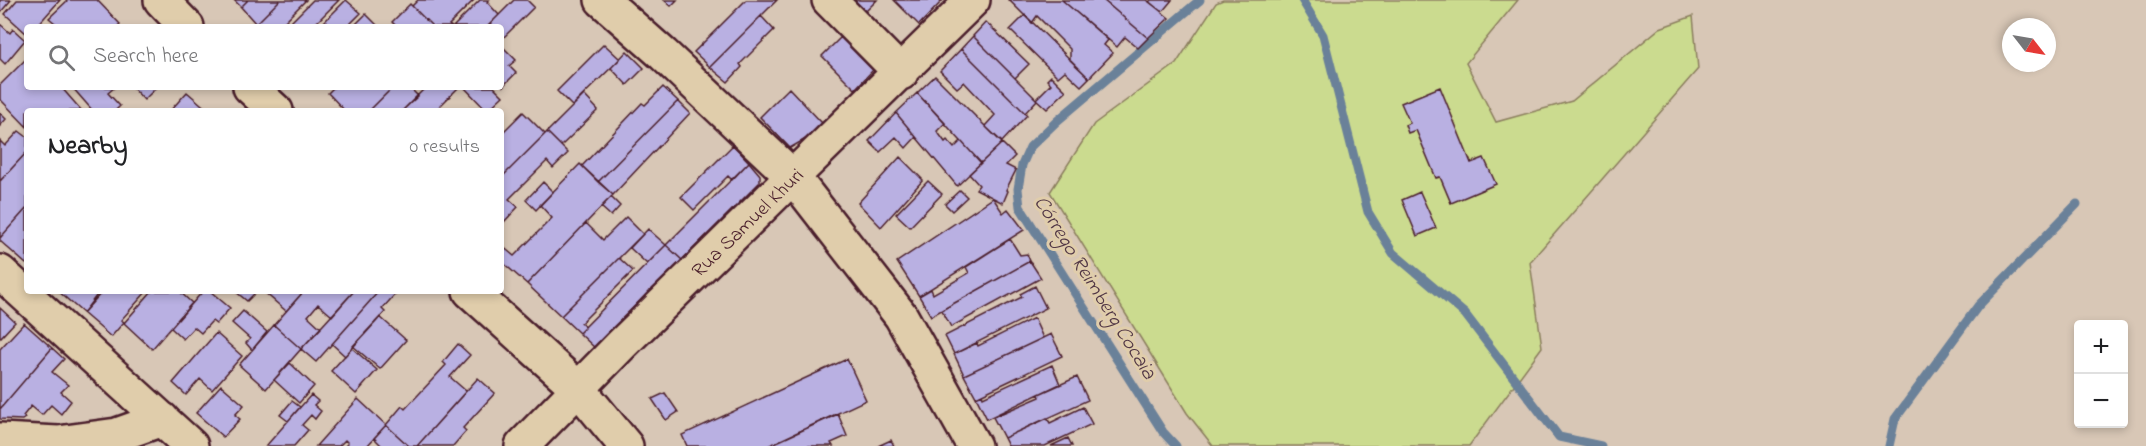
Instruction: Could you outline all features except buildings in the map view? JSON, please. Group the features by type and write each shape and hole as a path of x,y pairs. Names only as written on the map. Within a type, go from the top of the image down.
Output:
{"street":[{"path":"161,0 184,24"},
{"path":"602,0 663,54 793,177 902,316 974,446"},
{"path":"829,0 901,73"},
{"name":"Rua Samuel Khuri","path":"522,446 578,388 973,0"},
{"path":"253,90 273,108"},
{"path":"0,272 24,294"},
{"path":"24,294 191,446"},
{"path":"473,294 578,388 626,446"},
{"path":"0,440 58,443 117,435 162,419"}],"green space":[{"path":"1223,0 1518,0 1466,63 1496,122 1572,101 1660,28 1693,16 1698,69 1530,262 1542,347 1469,446 1213,446 1187,413 1050,192 1094,124 1176,64 1216,3"}],"waterway":[{"name":"Córrego Reimberg Cocaia","path":"1176,446 1163,432 1020,207 1018,189 1022,165 1030,147 1057,121 1200,0"},
{"path":"1302,0 1323,35 1368,212 1393,253 1465,314 1559,437 1601,446"},
{"path":"1889,446 1895,419 1978,306 2077,204"}]}
